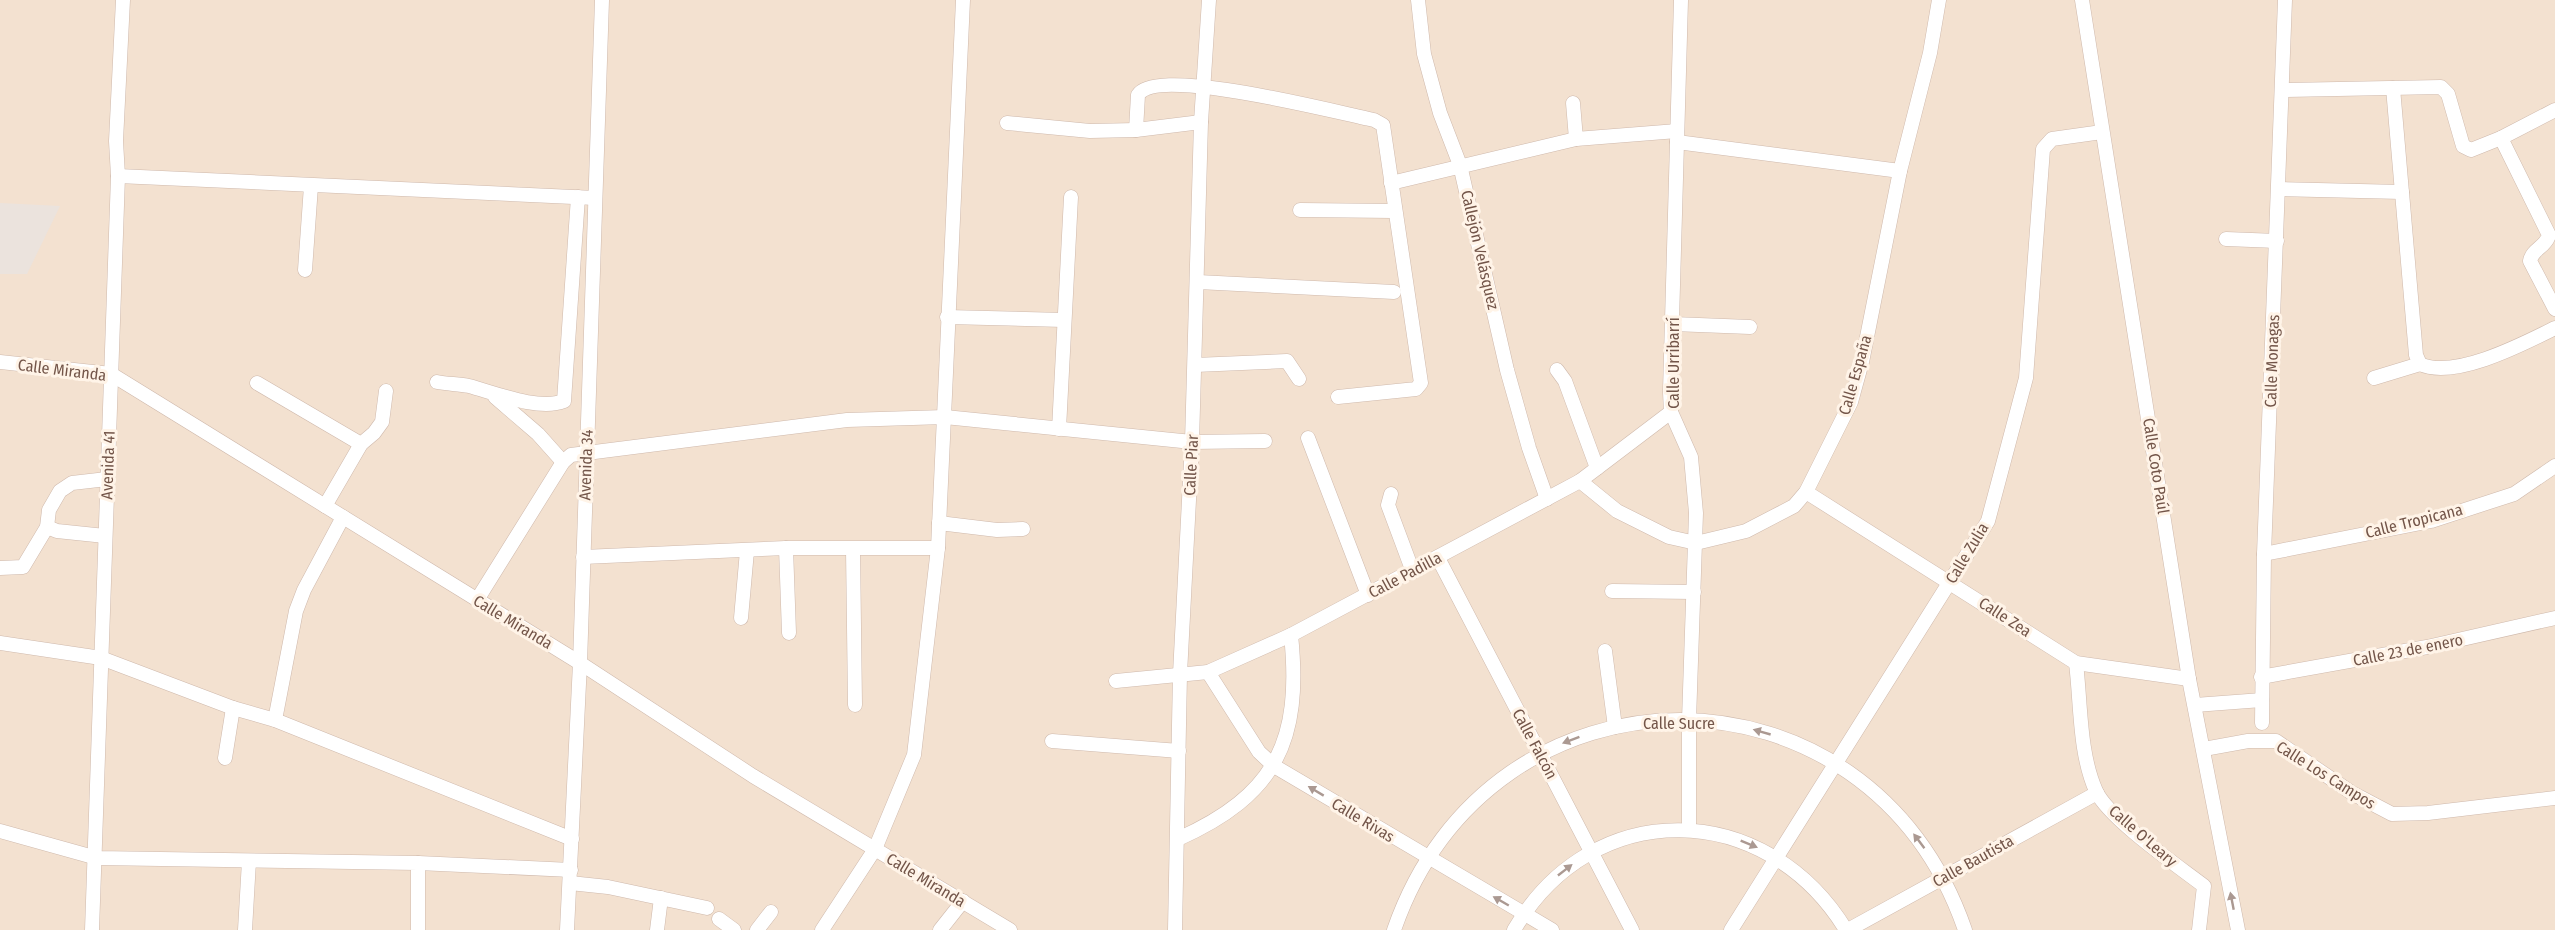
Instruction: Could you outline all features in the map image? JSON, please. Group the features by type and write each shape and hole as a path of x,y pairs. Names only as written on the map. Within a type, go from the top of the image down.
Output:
{"street":[{"name":"Avenida 41","path":"92,930 97,858 101,658 118,176 116,141 123,0"},
{"name":"Avenida 34","path":"567,930 580,663 602,0"},
{"path":"822,930 874,849 914,754 938,548 963,0"},
{"name":"Calle Piar","path":"1175,930 1180,674 1192,442 1202,122 1206,85 1209,0"},
{"name":"Callejón Velásquez","path":"1418,0 1424,54 1440,113 1460,165 1507,370 1546,499"},
{"name":"Calle Urribarrí","path":"1681,0 1671,412 1691,457 1696,513 1689,720 1689,830"},
{"name":"Calle España","path":"1580,481 1617,511 1669,537 1696,543 1756,527 1794,506 1806,492 1851,402 1862,362 1900,171 1930,53 1939,0"},
{"name":"Calle Coto Paúl","path":"2082,0 2189,679 2238,930"},
{"name":"Calle Monagas","path":"2262,723 2264,554 2284,90 2285,0"},
{"path":"1136,130 1141,91 1165,85 1206,85 1374,120 1383,125 1421,383 1416,389 1338,397"},
{"path":"2284,90 2441,87 2448,94 2463,146 2471,150 2501,138 2555,110"},
{"path":"2393,88 2416,356 2420,364 2431,369 2501,355 2555,328"},
{"path":"1574,103 1576,139"},
{"path":"1007,123 1090,131 1136,130 1202,122"},
{"name":"Calle Zulia","path":"1731,930 1988,521 2026,378 2037,257 2039,178 2043,149 2052,139 2102,132"},
{"path":"1391,183 1576,139 1677,136 1900,171"},
{"path":"2501,138 2549,235 2547,241 2531,256 2530,261 2555,309"},
{"path":"118,176 595,198"},
{"path":"305,270 311,186"},
{"path":"2279,189 2402,192"},
{"path":"437,382 469,386 492,395 554,405 564,401 579,197"},
{"path":"1059,429 1071,197"},
{"path":"1300,210 1394,211"},
{"path":"2226,239 2277,241"},
{"path":"1198,282 1394,292"},
{"path":"947,317 1064,320"},
{"path":"1673,324 1750,327"},
{"path":"1195,365 1287,361 1299,379"},
{"name":"Calle Miranda","path":"0,362 111,374 580,663 753,776 1010,930"},
{"path":"2374,378 2420,364"},
{"path":"1557,370 1565,381 1597,468"},
{"path":"257,383 361,444"},
{"path":"325,506 361,444 374,433 382,422 386,391"},
{"path":"492,395 538,434 562,462"},
{"name":"Calle Padilla","path":"1116,681 1208,672 1291,636 1580,481 1671,412"},
{"path":"477,600 562,462 571,455 848,420 945,417 1192,442 1266,441"},
{"path":"1308,438 1368,595"},
{"name":"Calle Tropicana","path":"2264,554 2431,520 2514,494 2555,466"},
{"path":"0,568 23,567 47,527 49,510 60,490 72,483 107,479"},
{"name":"Calle Zea","path":"1806,492 2076,663 2189,679"},
{"path":"1391,494 1388,505 1413,572"},
{"path":"275,720 296,611 304,590 343,517"},
{"path":"939,523 997,530 1023,530"},
{"path":"47,527 57,531 105,536"},
{"path":"583,557 786,548 938,548"},
{"path":"786,548 789,633"},
{"path":"853,549 855,705"},
{"path":"741,618 747,551"},
{"name":"Calle Falcón","path":"1438,558 1632,930"},
{"path":"1612,591 1694,592"},
{"name":"Calle 23 de enero","path":"2261,677 2450,642 2555,618"},
{"path":"1178,839 1201,828 1233,807 1274,766 1292,711 1294,687 1291,636"},
{"path":"0,644 101,658 233,708 275,720 572,839"},
{"path":"1605,651 1615,727"},
{"name":"Calle O'Leary","path":"2076,663 2086,749 2097,793 2139,836 2204,886"},
{"name":"Calle Rivas","path":"1208,672 1260,752 1274,766 1552,930"},
{"path":"2195,705 2262,700"},
{"path":"225,758 233,708"},
{"name":"Calle Sucre","path":"1394,930 1408,893 1427,858 1453,823 1485,791 1540,754 1577,738 1615,727 1647,722 1689,720 1723,723 1765,732 1797,744 1836,764 1869,788 1898,815 1923,846 1943,878 1965,930"},
{"path":"2248,741 2262,723 2276,741"},
{"path":"1052,741 1179,752"},
{"name":"Calle Los Campos","path":"2204,749 2248,741 2276,741 2352,793 2392,814 2416,814 2555,798"},
{"name":"Calle Bautista","path":"1847,930 2097,793"},
{"path":"1514,930 1524,914 1554,879 1592,852 1639,834 1689,830 1735,838 1778,858 1817,890 1847,930"},
{"path":"0,831 97,858 418,863 570,876 707,909"},
{"path":"245,930 249,861"},
{"path":"418,863 418,930"},
{"path":"2199,930 2204,886 2227,872"},
{"path":"657,930 661,898"},
{"path":"940,930 963,901"},
{"path":"757,930 771,912"},
{"path":"719,919 734,930"}],"shaded area":[{"path":"0,0 2555,0 2555,930 0,930"},
{"path":"0,203 60,206 27,274 0,274"}]}
